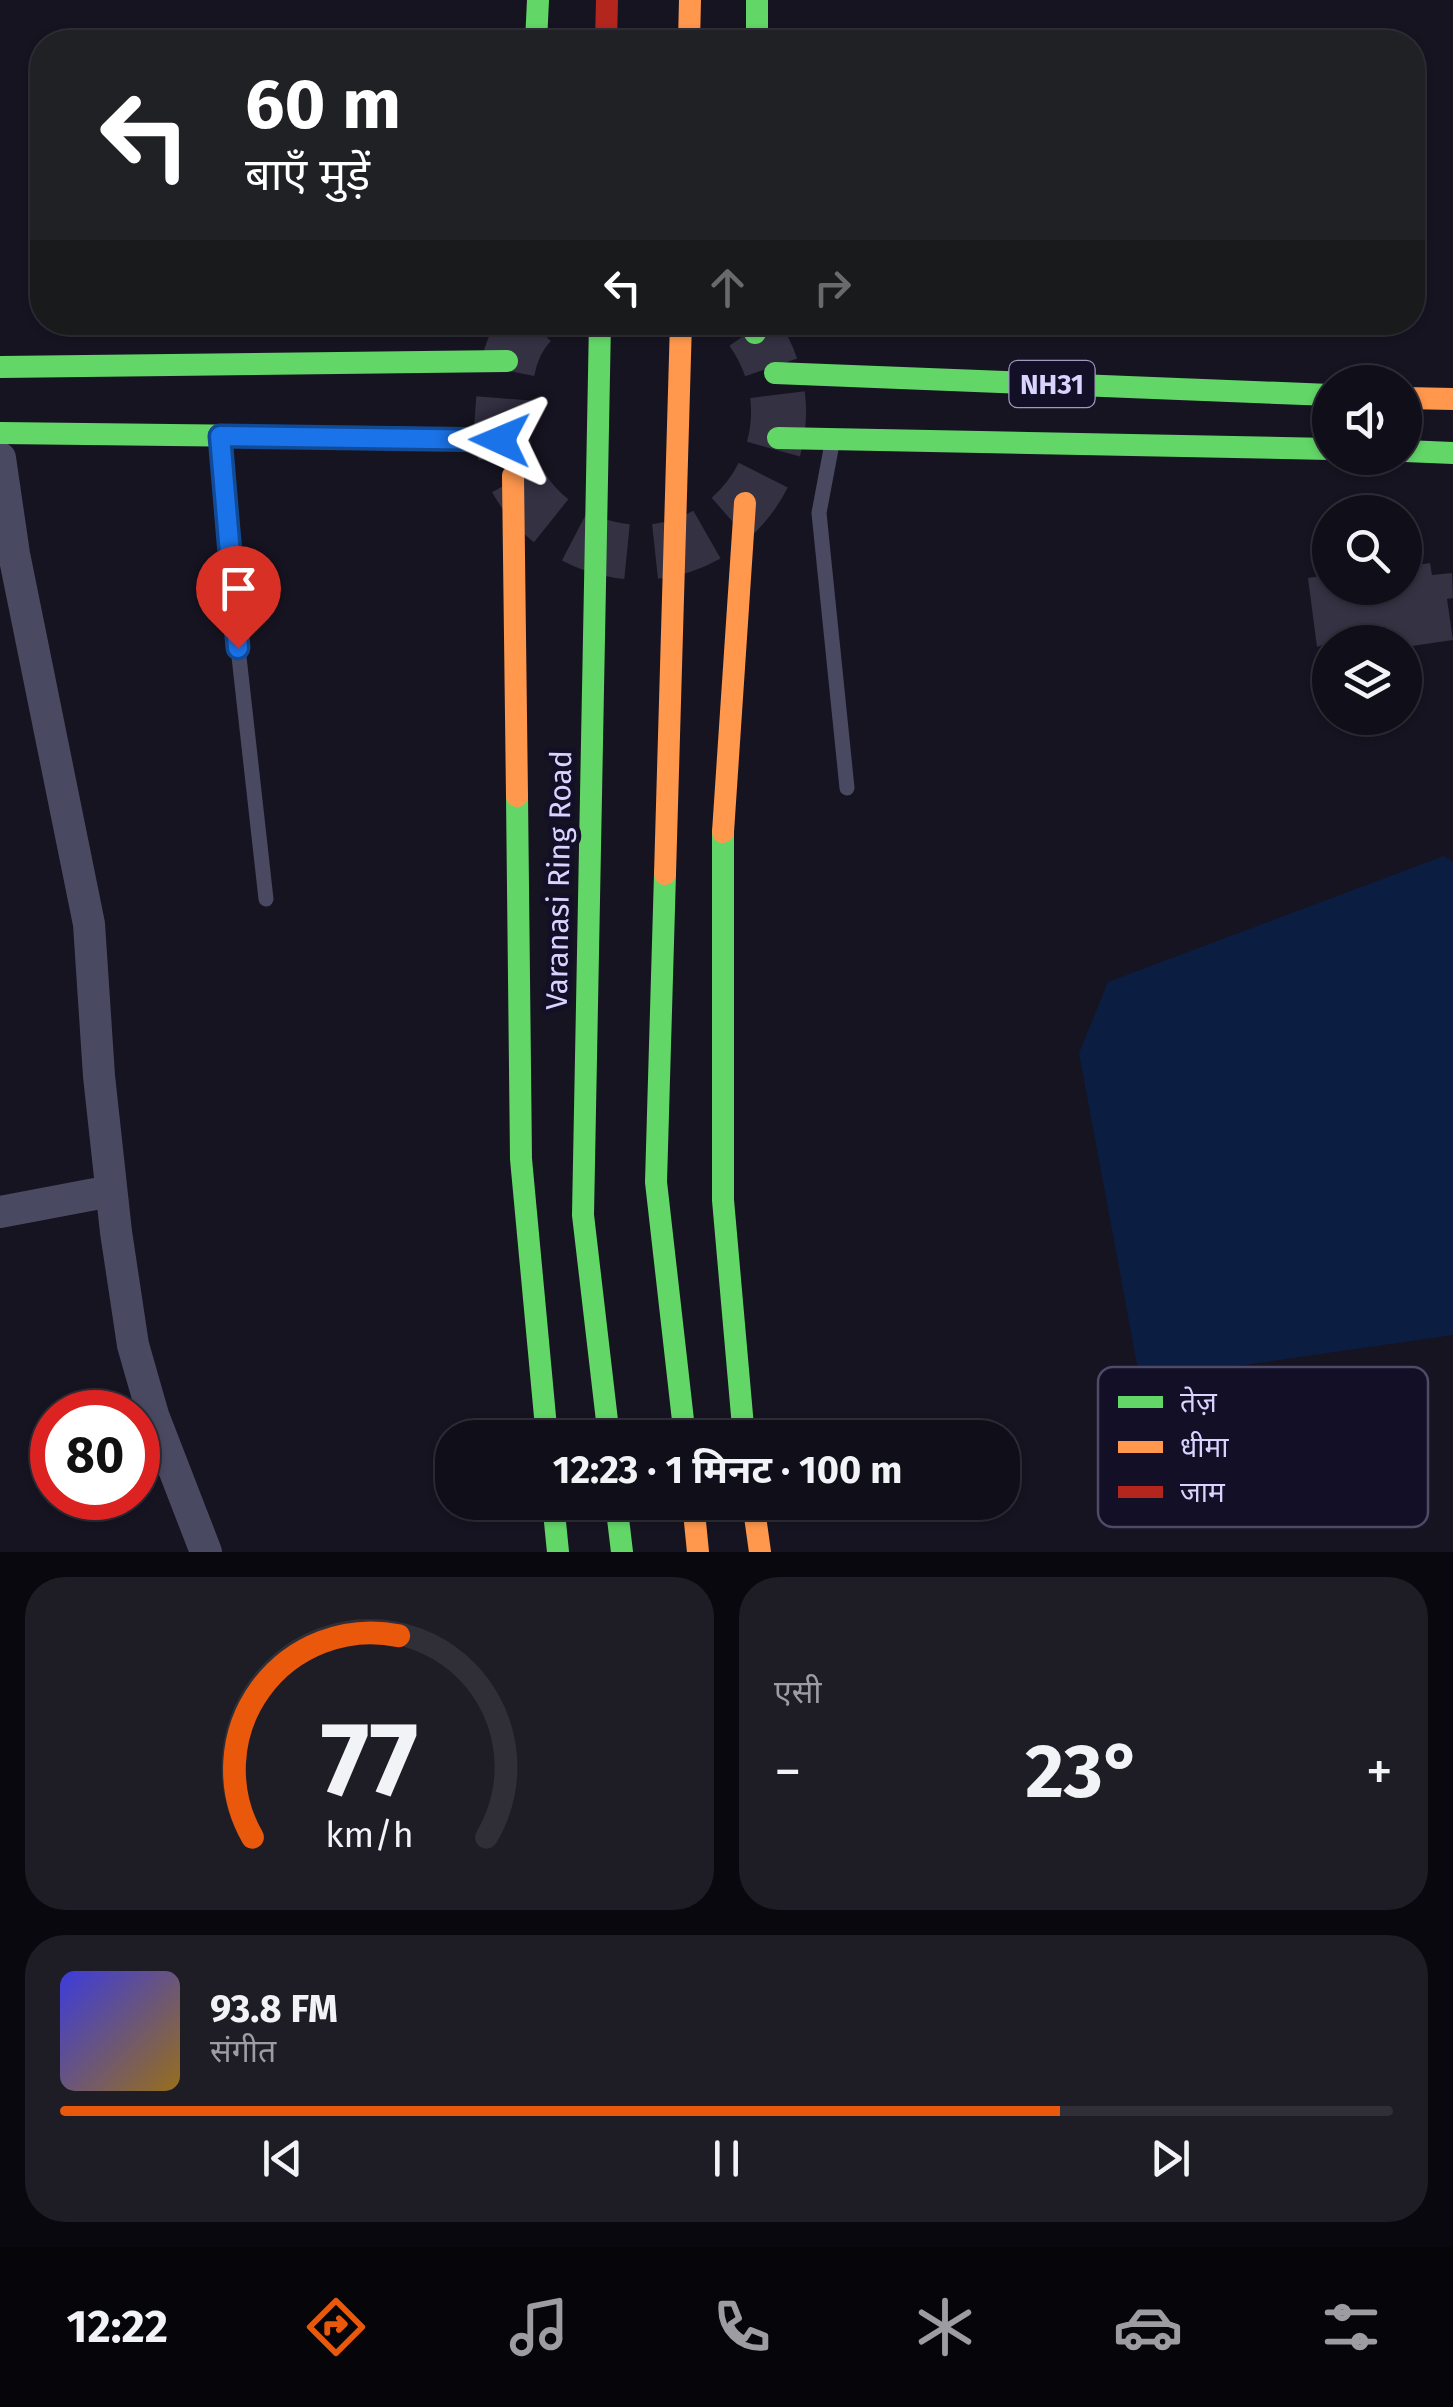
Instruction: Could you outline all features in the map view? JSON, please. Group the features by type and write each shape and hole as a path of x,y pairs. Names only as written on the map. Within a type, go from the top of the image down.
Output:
{"main road":[{"path":"537,30 538,0"},
{"path":"606,0 606,30"},
{"path":"689,30 690,0"},
{"path":"756,30 757,0"},
{"name":"Varanasi Ring Road","path":"600,335 583,1215 607,1420"},
{"path":"681,335 656,1182 683,1420"},
{"path":"0,367 507,360"},
{"name":"NH31","path":"774,373 1312,394"},
{"path":"1422,399 1453,400"},
{"path":"0,434 500,440"},
{"name":"NH31","path":"778,438 1312,449"},
{"path":"1422,452 1453,453"},
{"path":"513,476 521,1159 545,1420"},
{"path":"742,1420 723,1200 721,860 745,503"},
{"path":"555,1520 558,1552"},
{"path":"618,1520 622,1552"},
{"path":"695,1520 698,1552"},
{"path":"756,1520 760,1552"}],"street":[{"path":"0,458 14,554 89,924 99,1076 134,1345 153,1416 206,1552"},
{"path":"0,1212 112,1190"}],"lane":[{"path":"220,436 234,612 266,898"},
{"path":"832,439 819,513 847,788"}],"water":[{"path":"1444,856 1453,862 1453,1335 1230,1367 1138,1367 1079,1053 1108,982"}],"building":[{"path":"1430,563 1432,575 1452,573 1453,598 1447,599 1453,640 1422,645 1422,625 1314,625 1308,578 1312,577 1312,605 1422,605 1422,564"}],"tunnel":[{"path":"521,335 505,382 502,432 504,451 520,485 531,501 562,529 590,543 638,552 682,546 720,526 750,497 770,460 778,418 773,374 754,335"}],"traffic: fast":[{"path":"537,30 538,0"},
{"path":"757,0 757,30"},
{"path":"600,335 583,1215 607,1420"},
{"path":"0,367 507,361"},
{"path":"775,373 1312,394"},
{"path":"0,433 501,439"},
{"path":"778,438 1312,449"},
{"path":"1422,452 1453,453"},
{"path":"517,796 521,1159 545,1420"},
{"path":"723,832 723,1200 742,1420"},
{"path":"665,874 656,1182 683,1420"},
{"path":"555,1520 558,1552"},
{"path":"618,1520 622,1552"}],"traffic: slow":[{"path":"689,30 690,0"},
{"path":"665,874 681,335"},
{"path":"1422,398 1453,399"},
{"path":"513,476 517,796"},
{"path":"723,832 745,503"},
{"path":"695,1520 698,1552"},
{"path":"756,1520 760,1552"}],"traffic: jam":[{"path":"606,30 607,0"}],"route":[{"path":"238,648 220,436 500,440"}]}
